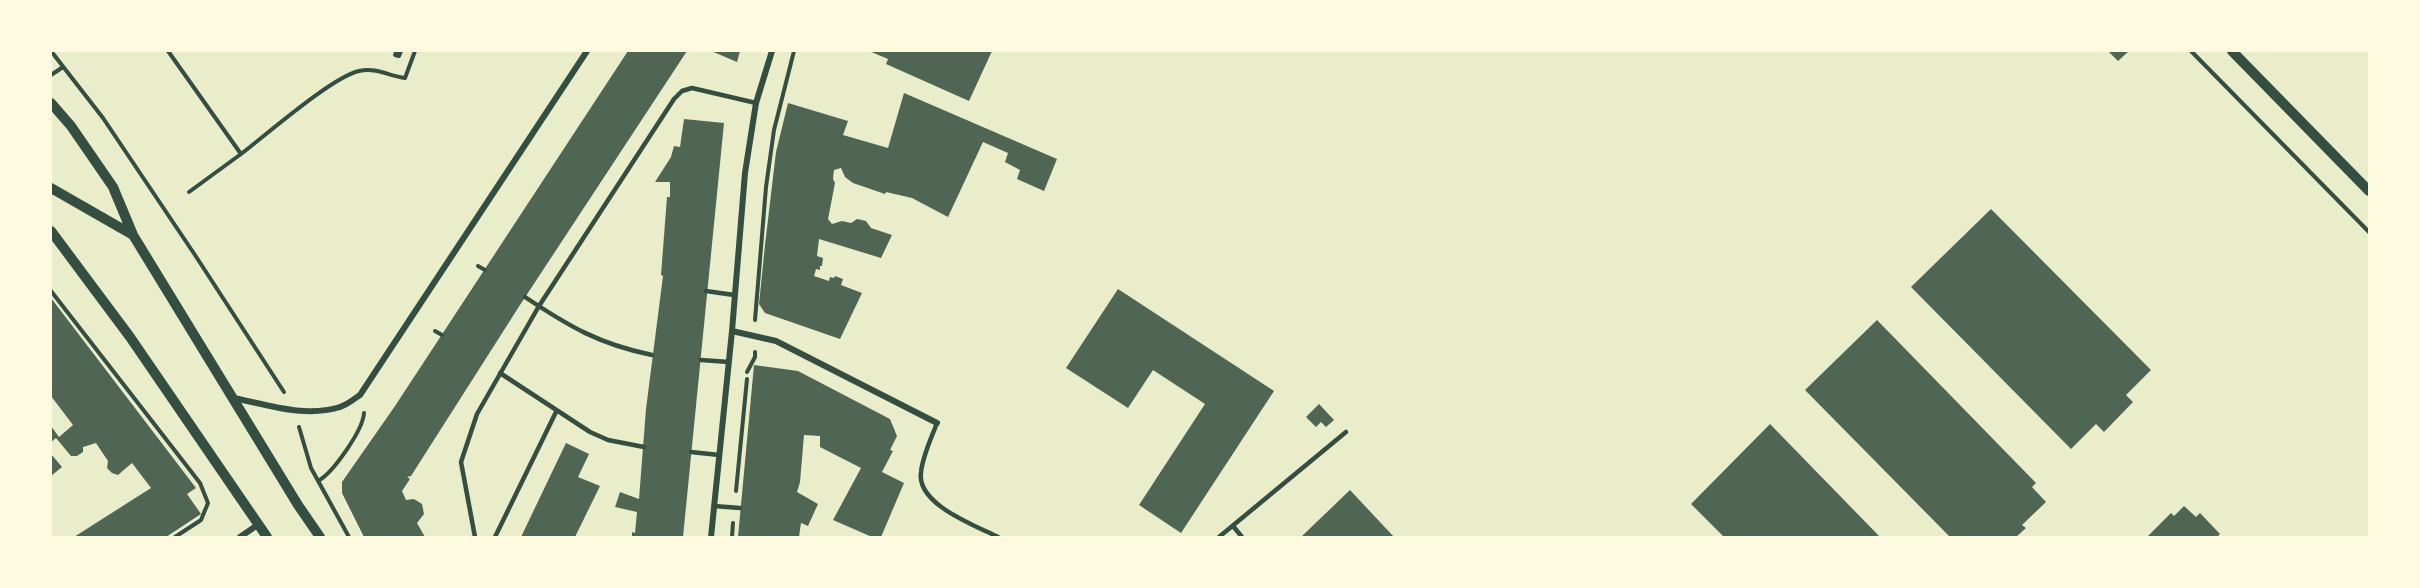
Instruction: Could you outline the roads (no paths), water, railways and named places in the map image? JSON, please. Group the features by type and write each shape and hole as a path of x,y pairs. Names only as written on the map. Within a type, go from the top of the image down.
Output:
{"street":[{"path":"234,398 293,411 341,407 360,395 587,51"},
{"path":"711,537 745,173 756,103 772,51"},
{"path":"2232,51 2369,191"},
{"path":"51,104 71,126 113,187 133,235 298,505 320,537"},
{"path":"51,188 133,235"},
{"path":"51,231 130,337 267,537"},
{"path":"732,331 776,341 936,423"},
{"path":"240,537 259,524"}],"lane":[{"path":"476,537 461,462 477,414 539,306 674,99 682,91 692,88 756,103"},
{"path":"706,291 734,295"},
{"path":"525,297 601,342 652,355"},
{"path":"700,360 729,362"},
{"path":"500,374 556,412 608,440 644,447"},
{"path":"495,537 556,412"},
{"path":"936,423 920,473 926,493 956,516 998,537"},
{"path":"1219,537 1346,432"},
{"path":"692,452 719,455"},
{"path":"714,506 737,508"},
{"path":"1233,526 1242,537"}]}
